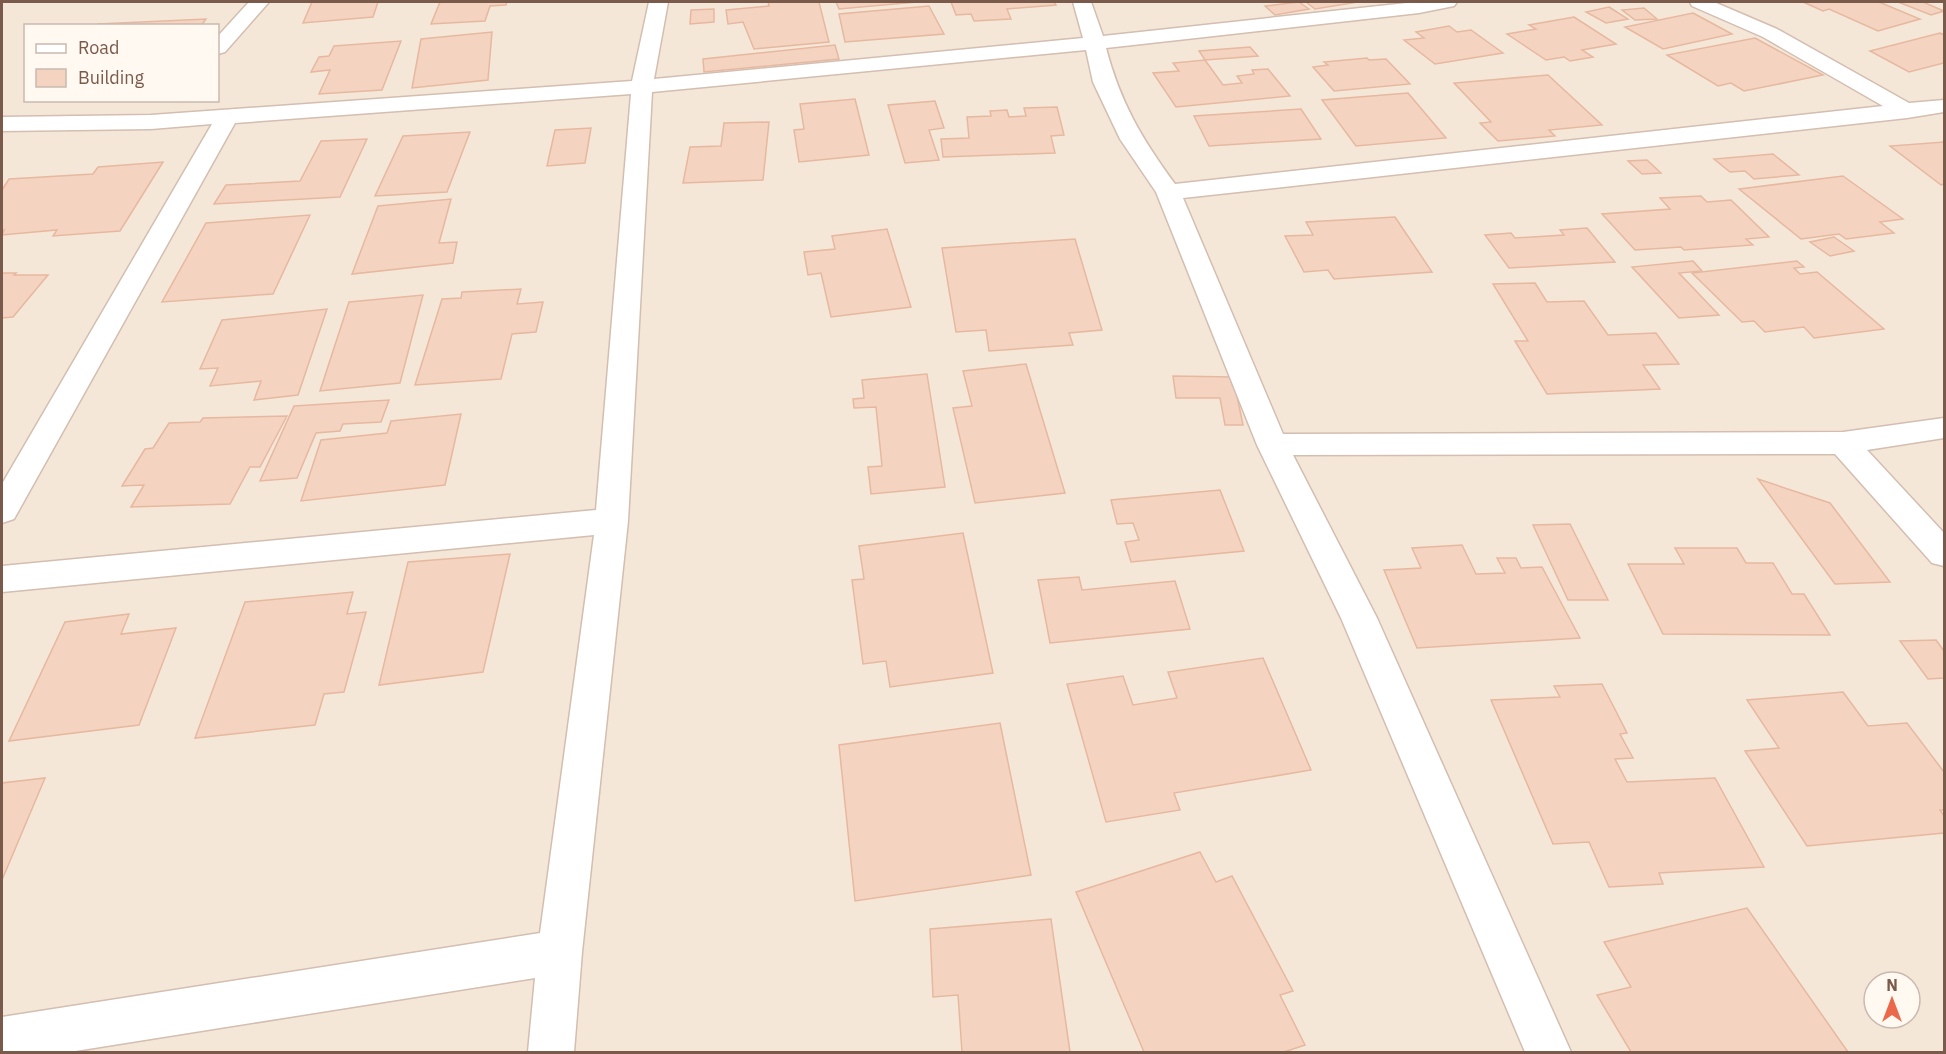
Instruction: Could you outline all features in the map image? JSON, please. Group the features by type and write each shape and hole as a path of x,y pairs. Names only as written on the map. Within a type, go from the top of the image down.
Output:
{"street":[{"path":"219,47 259,2"},
{"path":"551,1053 560,952 612,521 642,87 658,2"},
{"path":"1082,2 1104,82 1131,139 1168,192 1272,445 1359,618 1548,1053"},
{"path":"2,124 151,122 642,87 1095,43 1447,2"},
{"path":"1699,2 1770,33 1907,111"},
{"path":"151,122 169,102"},
{"path":"1168,192 1944,106"},
{"path":"2,511 226,117"},
{"path":"1272,445 1843,442 1944,428"},
{"path":"1843,442 1944,554"},
{"path":"2,579 612,521"},
{"path":"2,1040 560,952"}],"shaded area":[{"path":"2,2 1944,2 1944,1052 2,1052"}],"building":[{"path":"312,2 378,2 373,17 303,23"},
{"path":"440,2 507,2 506,5 490,6 485,21 431,24"},
{"path":"768,2 819,2 829,42 754,49 743,22 728,24 726,10 769,6"},
{"path":"836,2 917,2 839,9"},
{"path":"951,2 1054,2 1056,5 1007,9 1011,19 974,21 971,14 956,15"},
{"path":"1299,2 1309,9 1275,15 1265,6"},
{"path":"1306,2 1358,2 1315,9"},
{"path":"1803,2 1879,2 1920,19 1878,31 1829,9 1823,11"},
{"path":"1898,2 1923,2 1944,11 1931,15"},
{"path":"929,6 944,34 845,42 839,14"},
{"path":"1609,7 1628,19 1606,23 1586,12"},
{"path":"1644,8 1657,19 1635,20 1622,10"},
{"path":"714,9 714,22 690,24 691,10"},
{"path":"1693,13 1732,34 1663,49 1625,27"},
{"path":"1574,17 1616,44 1582,50 1593,57 1570,61 1564,57 1546,60 1507,34 1536,29 1529,25"},
{"path":"206,19 202,24 98,24"},
{"path":"1449,26 1457,32 1471,30 1503,53 1435,64 1404,40 1424,38 1416,32"},
{"path":"492,32 488,80 412,88 421,39"},
{"path":"1940,33 1944,35 1944,63 1909,72 1870,51"},
{"path":"1755,38 1823,75 1744,91 1731,83 1718,86 1667,55"},
{"path":"401,41 382,90 319,94 330,70 311,72 319,57 329,56 334,46"},
{"path":"835,45 839,59 704,72 703,59"},
{"path":"1250,47 1258,56 1205,60 1199,51"},
{"path":"1367,58 1369,60 1386,59 1410,84 1334,91 1313,67 1328,65 1324,62"},
{"path":"1205,60 1223,85 1242,83 1237,76 1254,74 1252,70 1268,69 1290,96 1176,107 1153,73 1179,71 1173,63"},
{"path":"1548,75 1602,125 1549,130 1555,136 1498,141 1480,123 1491,122 1454,83"},
{"path":"1408,93 1446,138 1356,146 1322,100"},
{"path":"855,99 869,155 799,162 794,130 804,129 800,104"},
{"path":"935,101 944,128 929,130 939,160 905,163 888,105"},
{"path":"1057,107 1064,135 1051,136 1055,153 943,157 941,139 969,138 967,117 991,116 990,111 1007,110 1009,117 1026,116 1024,108"},
{"path":"1301,109 1321,139 1209,146 1194,116"},
{"path":"769,122 763,180 683,183 690,147 721,146 724,123"},
{"path":"591,128 585,163 547,166 555,130"},
{"path":"470,132 447,192 375,196 403,136"},
{"path":"367,139 340,197 214,204 226,185 300,181 321,141"},
{"path":"1944,142 1944,184 1941,185 1890,146"},
{"path":"1773,154 1799,175 1754,179 1745,171 1730,172 1714,159"},
{"path":"1647,160 1661,173 1642,174 1628,161"},
{"path":"163,162 120,231 53,236 57,230 2,235 4,230 2,231 2,190 9,179 93,174 98,167"},
{"path":"1843,176 1903,219 1880,222 1894,233 1846,239 1839,234 1801,239 1739,189"},
{"path":"1701,196 1707,202 1731,200 1769,237 1746,239 1753,245 1684,250 1681,247 1635,250 1602,214 1670,209 1660,198"},
{"path":"451,199 439,243 457,242 453,263 352,274 378,206"},
{"path":"310,215 273,294 162,302 206,223"},
{"path":"1395,217 1432,272 1334,279 1328,270 1304,272 1285,236 1313,235 1306,222"},
{"path":"1587,228 1615,262 1509,268 1485,235 1511,233 1515,238 1564,235 1560,230"},
{"path":"887,229 911,307 831,317 821,273 808,275 804,252 835,249 832,236"},
{"path":"1834,237 1854,251 1830,256 1810,242"},
{"path":"1075,239 1102,330 1069,333 1073,345 989,351 986,330 956,332 942,248"},
{"path":"1693,261 1702,271 1679,273 1719,315 1679,318 1632,267"},
{"path":"1797,261 1804,267 1794,268 1800,274 1817,272 1884,329 1814,338 1804,327 1765,332 1754,321 1742,322 1692,273"},
{"path":"2,273 48,275 13,317 2,318"},
{"path":"1535,283 1547,302 1584,301 1608,335 1656,333 1679,364 1643,365 1660,389 1547,394 1515,341 1528,341 1493,284"},
{"path":"521,289 517,304 543,302 536,332 512,334 501,379 415,385 442,299 461,298 462,292"},
{"path":"423,295 400,383 320,391 349,302"},
{"path":"327,309 298,395 254,400 261,381 210,386 218,368 200,369 222,320"},
{"path":"1026,364 1065,493 975,503 953,408 972,406 963,371"},
{"path":"927,374 945,487 871,494 868,467 882,466 876,407 854,408 853,399 864,398 862,380"},
{"path":"1173,376 1233,377 1243,425 1225,425 1220,398 1176,398"},
{"path":"389,400 381,422 343,424 340,431 316,433 297,478 260,481 294,406"},
{"path":"461,414 445,485 301,501 321,440 387,433 391,421"},
{"path":"287,416 260,467 250,467 230,504 131,507 144,485 122,486 145,449 153,448 169,423 200,422 203,418"},
{"path":"1758,479 1830,503 1890,582 1835,584"},
{"path":"1220,490 1244,551 1131,562 1125,542 1139,540 1133,523 1117,524 1111,500"},
{"path":"1570,524 1608,600 1568,600 1533,525"},
{"path":"963,533 993,673 890,687 886,661 863,664 852,580 864,579 859,546"},
{"path":"1462,545 1476,574 1505,573 1497,558 1516,558 1521,568 1542,567 1580,638 1417,648 1384,570 1421,568 1412,548"},
{"path":"1675,548 1737,548 1746,563 1773,563 1792,594 1804,594 1830,635 1663,634 1628,564 1684,564"},
{"path":"510,554 483,672 379,685 408,562"},
{"path":"1079,577 1082,590 1175,581 1190,629 1050,643 1038,580"},
{"path":"353,592 347,614 366,612 344,692 324,694 315,725 195,738 245,602"},
{"path":"129,614 121,634 176,628 139,725 9,741 65,622"},
{"path":"1936,640 1944,651 1944,678 1928,679 1900,641"},
{"path":"1263,658 1311,770 1174,793 1180,810 1106,822 1067,684 1123,676 1133,705 1177,698 1168,672"},
{"path":"1602,684 1627,733 1620,734 1633,758 1615,759 1627,782 1715,778 1764,867 1659,873 1663,884 1609,887 1589,842 1553,844 1491,700 1560,697 1554,686"},
{"path":"1843,692 1868,726 1907,723 1944,772 1944,810 1940,810 1944,816 1944,833 1807,846 1745,751 1779,748 1747,700"},
{"path":"1000,723 1031,875 855,901 839,745"},
{"path":"45,778 2,880 2,783"},
{"path":"1200,852 1216,882 1232,876 1293,991 1280,995 1305,1045 1284,1052 1144,1052 1076,892"},
{"path":"1747,908 1848,1052 1631,1052 1597,995 1631,987 1604,942"},
{"path":"1051,919 1070,1052 962,1052 958,995 933,997 930,929"}]}
